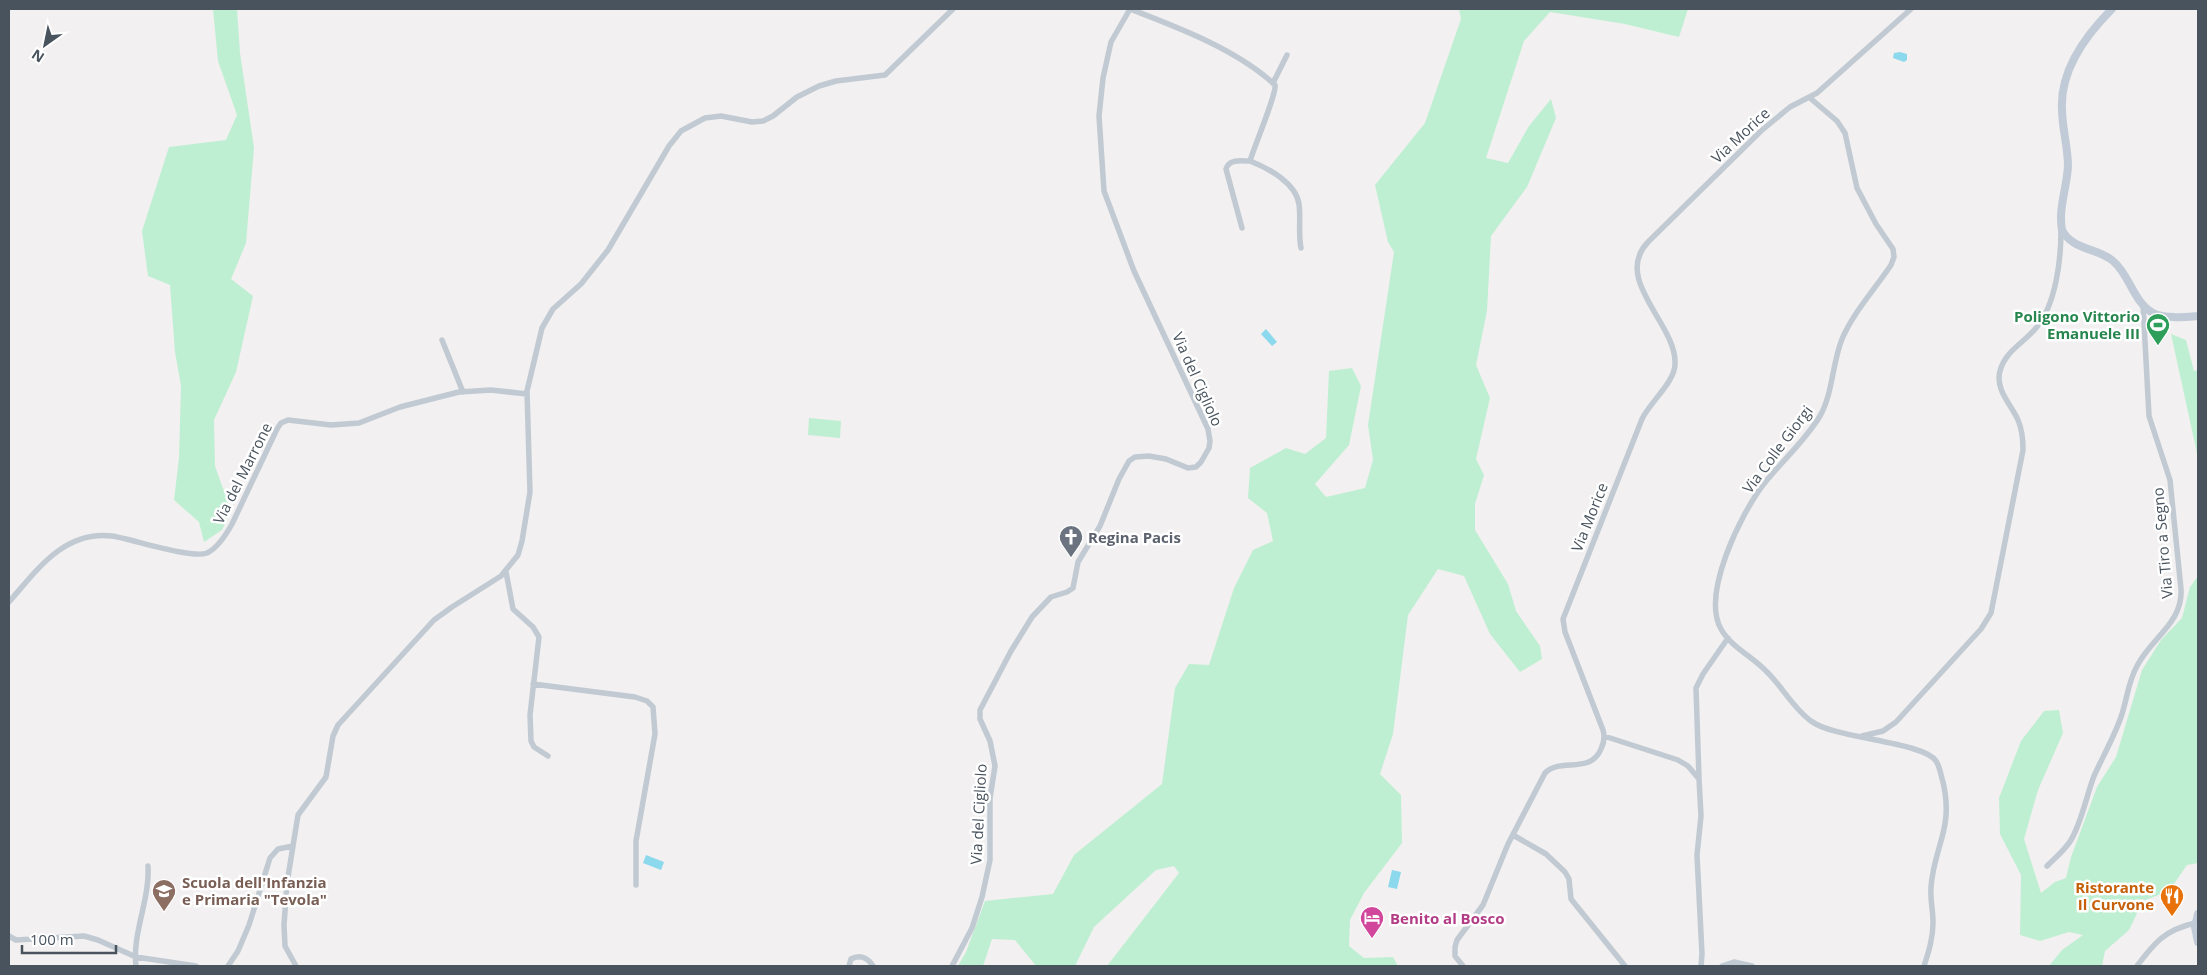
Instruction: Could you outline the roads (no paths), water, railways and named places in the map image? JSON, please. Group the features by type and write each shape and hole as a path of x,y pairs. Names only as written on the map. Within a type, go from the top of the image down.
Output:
{"main road":[{"path":"2112,9 2081,48 2071,65 2064,85 2062,111 2068,165 2061,226 2064,234 2072,242 2104,255 2115,263 2143,304 2151,312 2159,315 2198,316"},
{"path":"2198,914 2195,923 2198,942"}],"street":[{"path":"296,966 287,950 284,931 286,893 298,815 326,777 333,736 340,722 434,620 506,572 520,549 529,498 530,461 527,394 541,332 547,317 555,307 584,281 605,254 648,180 679,133 693,124 712,116 752,122 763,121 800,96 819,86 831,82 885,75 953,9"},
{"path":"1130,9 1211,44 1238,59 1276,86 1275,94 1257,138 1250,162"},
{"name":"Via del Cigliolo","path":"952,966 972,928 982,897 990,860 990,798 995,766 991,743 980,716 982,706 1011,651 1032,617 1051,597 1067,592 1072,588 1078,562 1101,523 1120,476 1129,461 1135,456 1150,456 1169,460 1188,468 1194,468 1202,462 1210,443 1208,429 1134,271 1103,189 1099,116 1103,78 1111,42 1130,9"},
{"name":"Via Morice","path":"1604,736 1565,632 1563,620 1644,414 1669,380 1675,367 1673,350 1637,275 1637,259 1648,242 1761,131 1790,107 1810,98 1911,9"},
{"path":"1273,83 1287,55"},
{"name":"Via Colle Giorgi","path":"1810,98 1837,121 1844,130 1857,188 1874,222 1892,247 1894,260 1842,338 1826,400 1819,418 1760,490 1724,561 1718,578 1714,607 1720,627 1728,638 1771,675 1809,720 1822,726 1924,752 1934,759 1939,768 1946,797 1947,811 1945,830 1931,880 1933,930 1924,966"},
{"path":"1242,228 1226,169 1228,164 1233,161 1250,162 1278,176 1296,194 1299,203 1298,229 1301,248"},
{"path":"1860,736 1883,730 1896,722 1983,626 1991,613 2023,450 2020,427 2000,389 1999,374 2009,353 2033,332 2045,314 2060,258 2061,226"},
{"name":"Via Tiro a Segno","path":"2047,866 2064,849 2074,832 2090,786 2120,720 2130,682 2137,665 2153,643 2170,625 2180,604 2181,589 2171,486 2148,409 2143,304"},
{"path":"442,340 463,392"},
{"name":"Via del Marrone","path":"9,602 53,554 67,545 86,537 98,535 112,536 194,554 210,552 223,538 232,524 277,429 283,422 293,420 336,425 356,424 371,420 400,407 463,392 494,390 527,394"},
{"path":"506,572 513,609 533,627 539,637 530,714 531,743 535,749 548,756"},
{"path":"1701,966 1697,855 1701,814 1696,688 1701,677 1728,638"},
{"path":"533,684 635,697 647,700 653,706 655,734 636,841 636,885"},
{"path":"1463,966 1456,958 1455,945 1461,933 1483,905 1513,835 1547,771 1553,767 1576,766 1594,760 1601,750 1604,736 1678,760 1688,766 1699,779"},
{"path":"1513,835 1542,851 1563,870 1568,878 1571,899 1625,966"},
{"path":"228,966 239,947 250,921 270,858 278,849 293,846"},
{"path":"134,963 139,924 148,884 148,866"},
{"path":"2137,966 2164,936 2195,923"},
{"path":"9,936 16,940 84,936 98,940 134,963 196,966"},
{"path":"849,966 851,959 857,957 867,959 873,966"},
{"path":"1722,966 1734,962 1752,966"}],"water":[{"path":"1894,53 1907,54 1907,60 1904,62 1893,58"},
{"path":"1266,329 1277,342 1272,346 1261,334"},
{"path":"646,855 664,862 661,870 643,863"},
{"path":"1392,870 1401,872 1397,889 1388,887"}],"place":[{"name":"Poligono Vittorio Emanuele III","path":"2158,346"},
{"name":"Regina Pacis","path":"1071,558"},
{"name":"Scuola dell'Infanzia e Primaria \"Tevola\"","path":"164,912"},
{"name":"Ristorante Il Curvone","path":"2172,917"},
{"name":"Benito al Bosco","path":"1372,939"}]}
